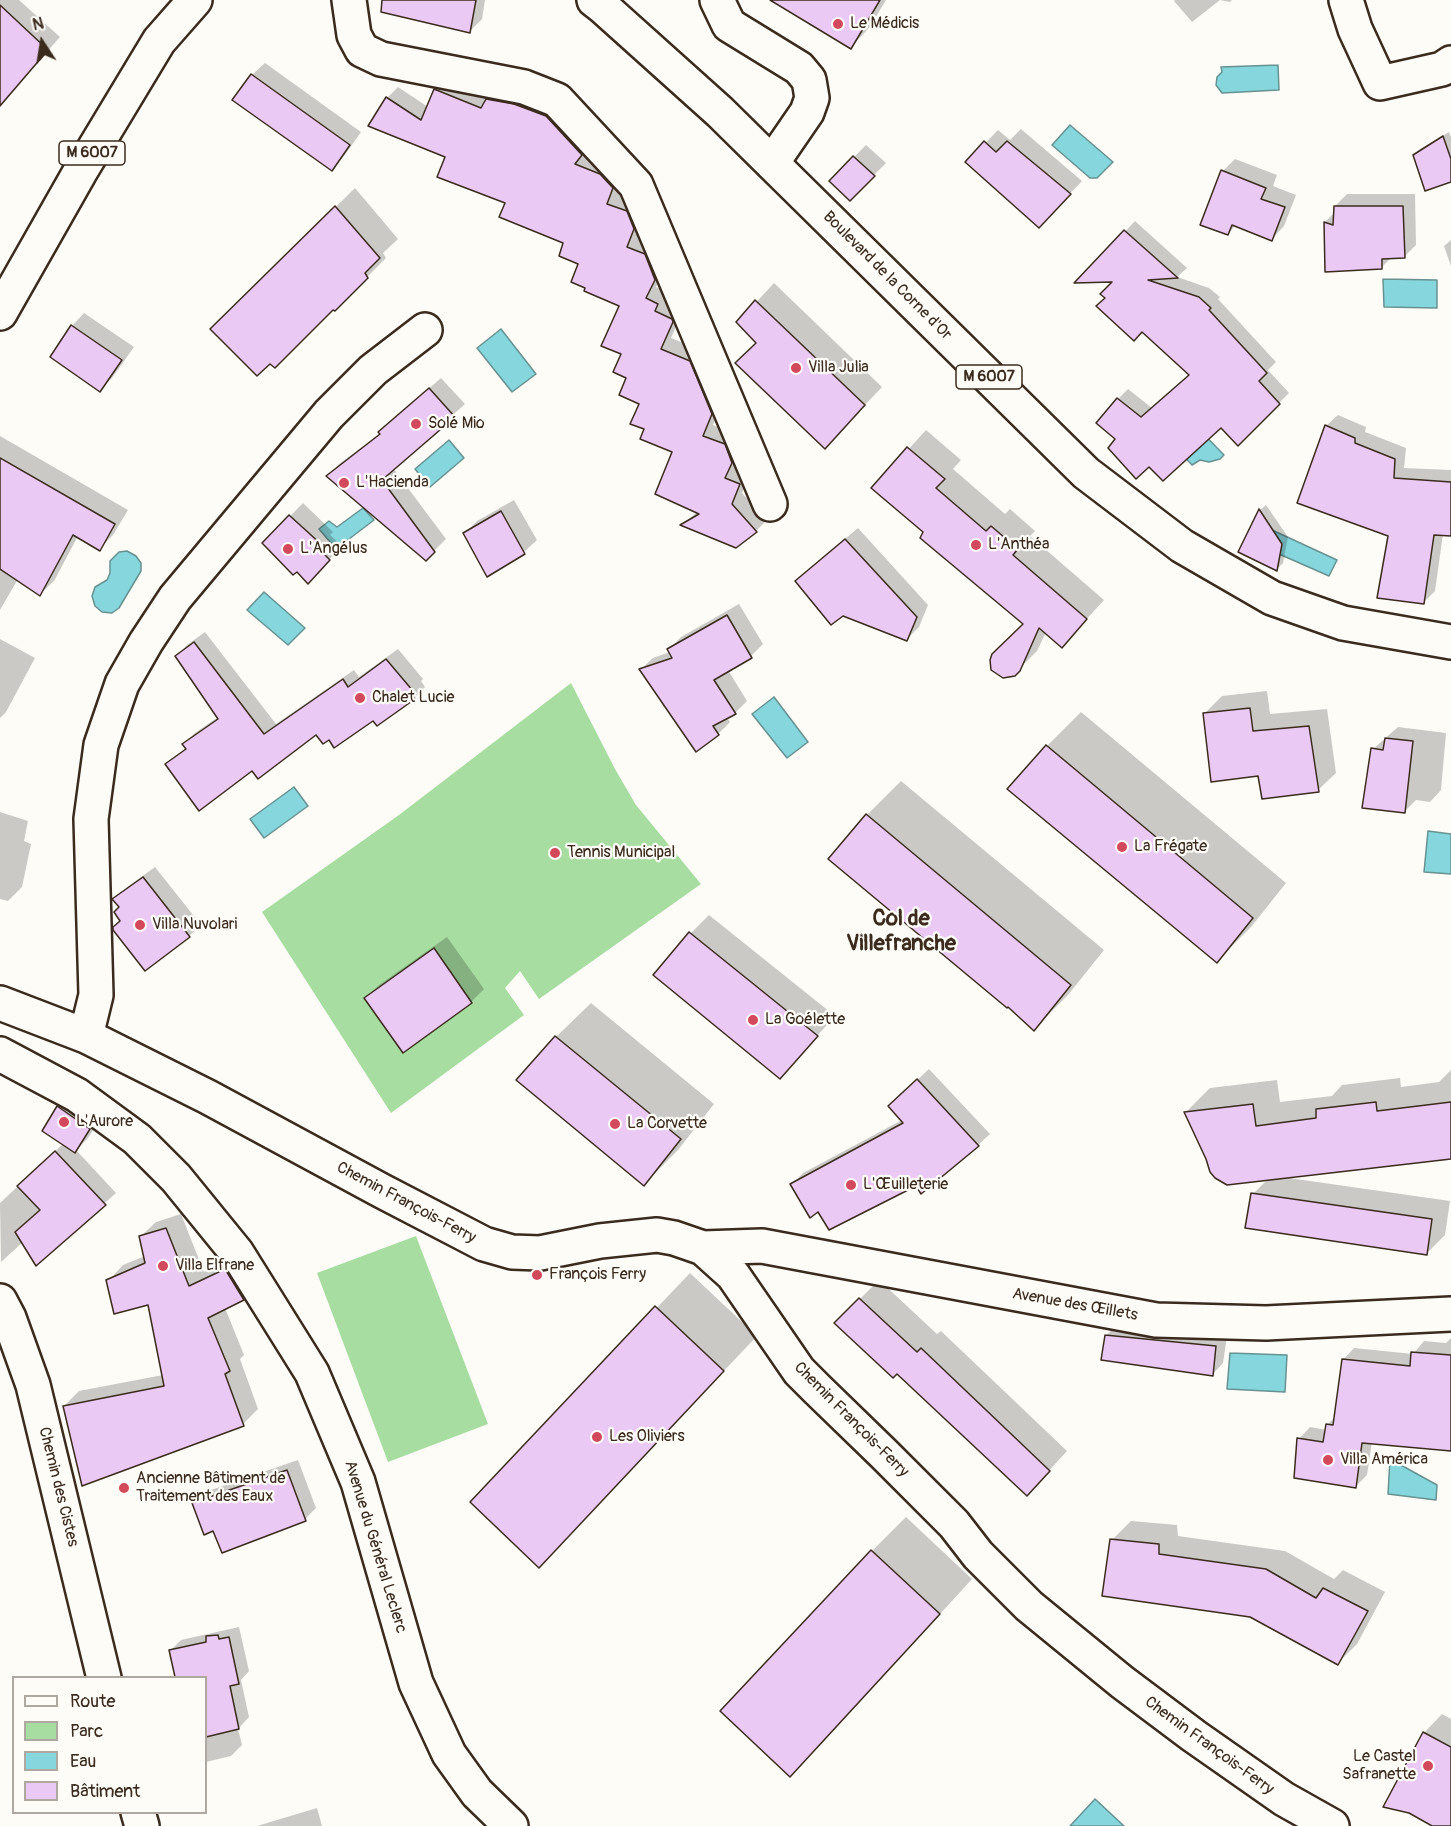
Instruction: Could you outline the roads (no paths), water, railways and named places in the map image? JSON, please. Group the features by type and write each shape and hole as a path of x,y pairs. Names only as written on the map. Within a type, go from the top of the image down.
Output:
{"street":[{"name":"M 6007","path":"0,313 80,172 159,41 195,0"},
{"path":"349,0 354,34 362,50 381,59 524,87 557,100 636,185 770,504"},
{"name":"Boulevard de la Corne d'Or","path":"594,0 720,112 1086,473 1182,546 1272,598 1343,623 1451,642"},
{"path":"717,0 729,25 799,68 808,80 812,98 807,111 772,163"},
{"path":"1346,0 1355,28 1380,83 1442,69 1451,63"},
{"path":"86,1036 96,995 91,819 101,745 122,684 175,598 329,414 373,370 425,330"},
{"name":"Chemin François-Ferry","path":"0,1004 86,1036 208,1097 484,1244 512,1252 540,1253 600,1241 657,1235 703,1248 733,1275 800,1371 946,1516 978,1555 1029,1606 1194,1737 1284,1799 1332,1826"},
{"name":"Avenue du Général Leclerc","path":"0,1054 77,1095 137,1139 176,1178 237,1254 312,1373 358,1482 416,1683 449,1754 477,1793 511,1826"},
{"name":"Avenue des Œillets","path":"703,1248 762,1246 1156,1320 1266,1323 1451,1314"},
{"name":"Chemin des Cistes","path":"0,1301 9,1318 33,1385 104,1676"}],"water":[{"path":"1278,65 1279,90 1222,93 1216,85 1217,77 1222,72 1221,67"},
{"path":"1070,125 1113,162 1097,178 1090,178 1052,145"},
{"path":"1383,279 1437,280 1437,308 1384,307"},
{"path":"501,329 536,374 512,392 477,348"},
{"path":"1184,414 1224,455 1220,459 1209,462 1200,460 1192,465 1162,433"},
{"path":"449,440 464,458 430,487 415,469"},
{"path":"363,508 374,520 336,549 319,529 329,521 337,527"},
{"path":"1272,530 1337,560 1329,576 1263,547"},
{"path":"127,551 136,556 141,563 141,571 119,608 112,613 102,612 95,606 92,596 95,587 107,580 110,573 110,561 119,552"},
{"path":"264,592 305,628 288,645 247,610"},
{"path":"774,697 808,742 787,758 752,714"},
{"path":"294,787 308,806 264,838 250,819"},
{"path":"1428,831 1451,834 1451,874 1424,872"},
{"path":"1230,1353 1287,1355 1285,1392 1227,1389"},
{"path":"1390,1459 1437,1485 1436,1500 1388,1494"},
{"path":"1095,1799 1124,1826 1070,1826"}],"place":[{"name":"Le Médicis","path":"838,24"},
{"name":"Villa Julia","path":"796,368"},
{"name":"Solé Mio","path":"416,424"},
{"name":"L'Hacienda","path":"344,483"},
{"name":"L'Anthéa","path":"976,545"},
{"name":"L'Angélus","path":"288,549"},
{"name":"Chalet Lucie","path":"360,698"},
{"name":"La Frégate","path":"1122,847"},
{"name":"Tennis Municipal","path":"555,853"},
{"name":"Villa Nuvolari","path":"140,925"},
{"name":"La Goélette","path":"753,1020"},
{"name":"L'Aurore","path":"64,1122"},
{"name":"La Corvette","path":"615,1124"},
{"name":"L'Œuilleterie","path":"851,1185"},
{"name":"Villa Elfrane","path":"163,1266"},
{"name":"François Ferry","path":"537,1275"},
{"name":"Les Oliviers","path":"597,1437"},
{"name":"Villa América","path":"1328,1460"},
{"name":"Ancienne Bâtiment de Traitement des Eaux","path":"124,1488"},
{"name":"Le Castel Safranette","path":"1428,1766"}],"district":[{"name":"Col de Villefranche","path":"901,932"}]}
